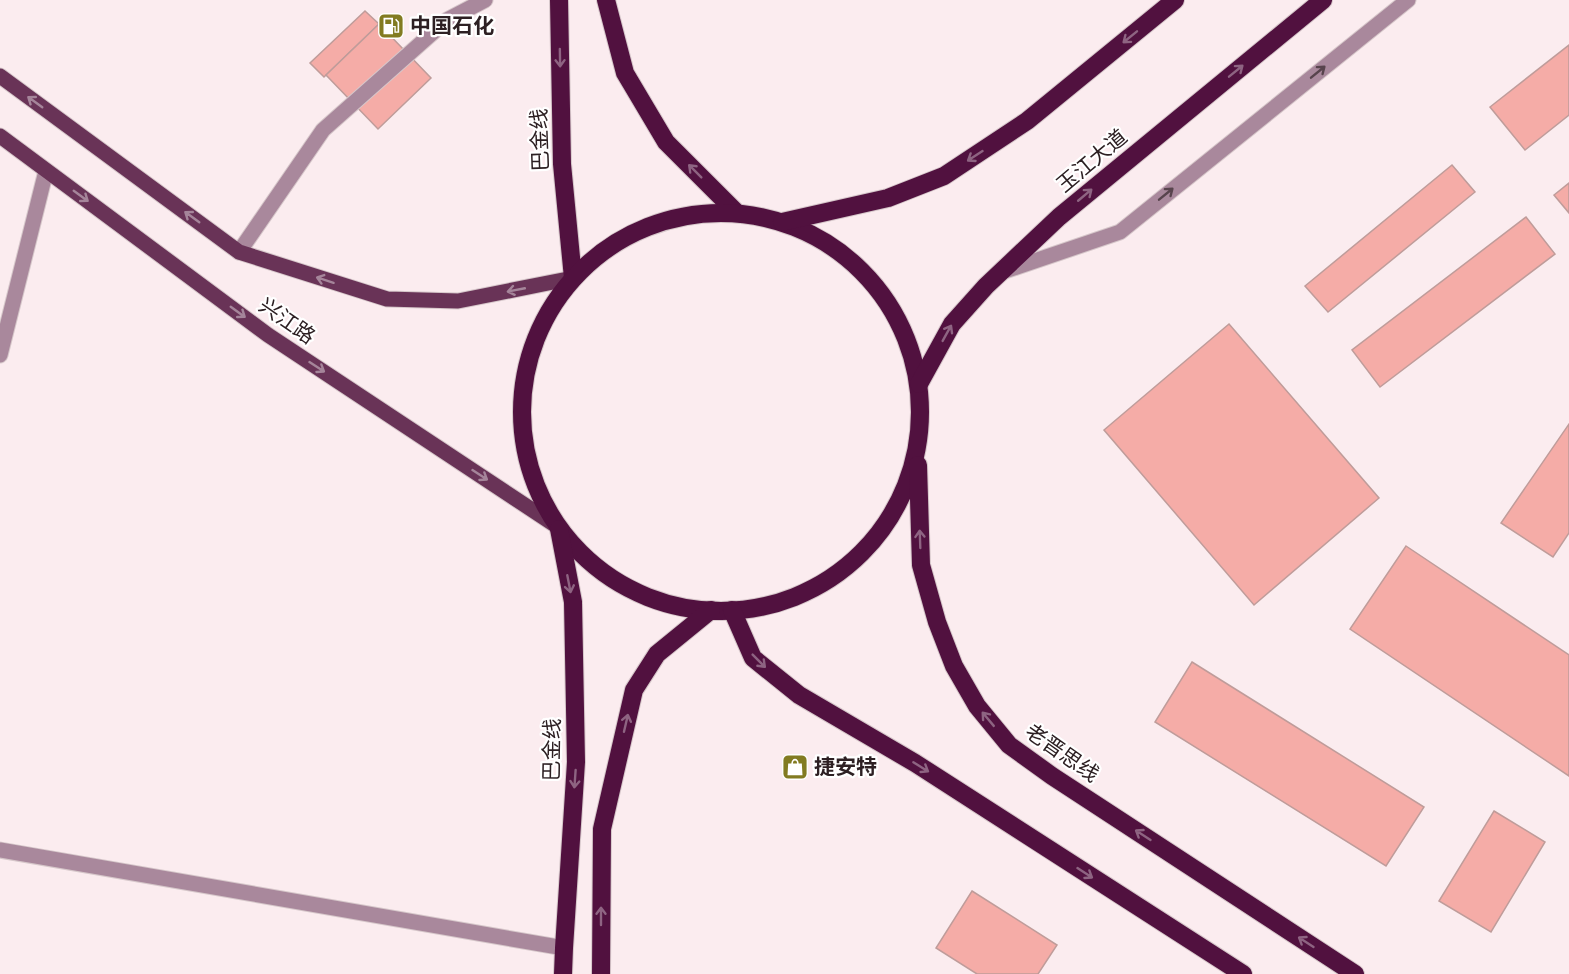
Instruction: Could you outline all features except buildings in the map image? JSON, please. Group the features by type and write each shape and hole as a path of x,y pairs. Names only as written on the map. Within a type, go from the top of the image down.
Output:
{"highway":[{"name":"巴金线","path":"560,0 562,164 573,278"},
{"path":"606,0 625,73 666,142 736,213"},
{"path":"782,222 888,198 944,176 1027,121 1175,0"},
{"name":"玉江大道","path":"919,384 952,324 1059,217 1323,0"},
{"path":"736,213 782,222 833,246 875,283 904,330 919,384 921,416 918,448 907,484 890,518 867,548 838,573 806,591 770,604 732,610 711,610 667,603 625,586 588,560 558,527 537,488 524,444 522,400 530,356 538,335 547,314 573,278 608,248 647,227 691,215 736,213"},
{"name":"老晋思线","path":"918,448 921,565 937,622 954,666 977,706 1009,745 1052,776 1355,974"},
{"name":"巴金线","path":"558,527 573,602 576,762 563,974"},
{"path":"601,974 602,829 634,690 657,654 711,610"},
{"path":"732,610 753,658 799,695 915,763 1243,974"}],"main road":[{"name":"兴江路","path":"0,76 238,252 387,299 458,301 573,278"},
{"name":"兴江路","path":"0,136 268,335 558,527"}],"street":[{"path":"238,252 323,130 447,20 485,0"},
{"path":"1002,272 1120,232 1408,0"},
{"path":"0,355 46,171"},
{"path":"0,850 564,948"}],"place":[{"name":"中国石化","path":"391,26"},
{"name":"捷安特","path":"795,767"}]}
